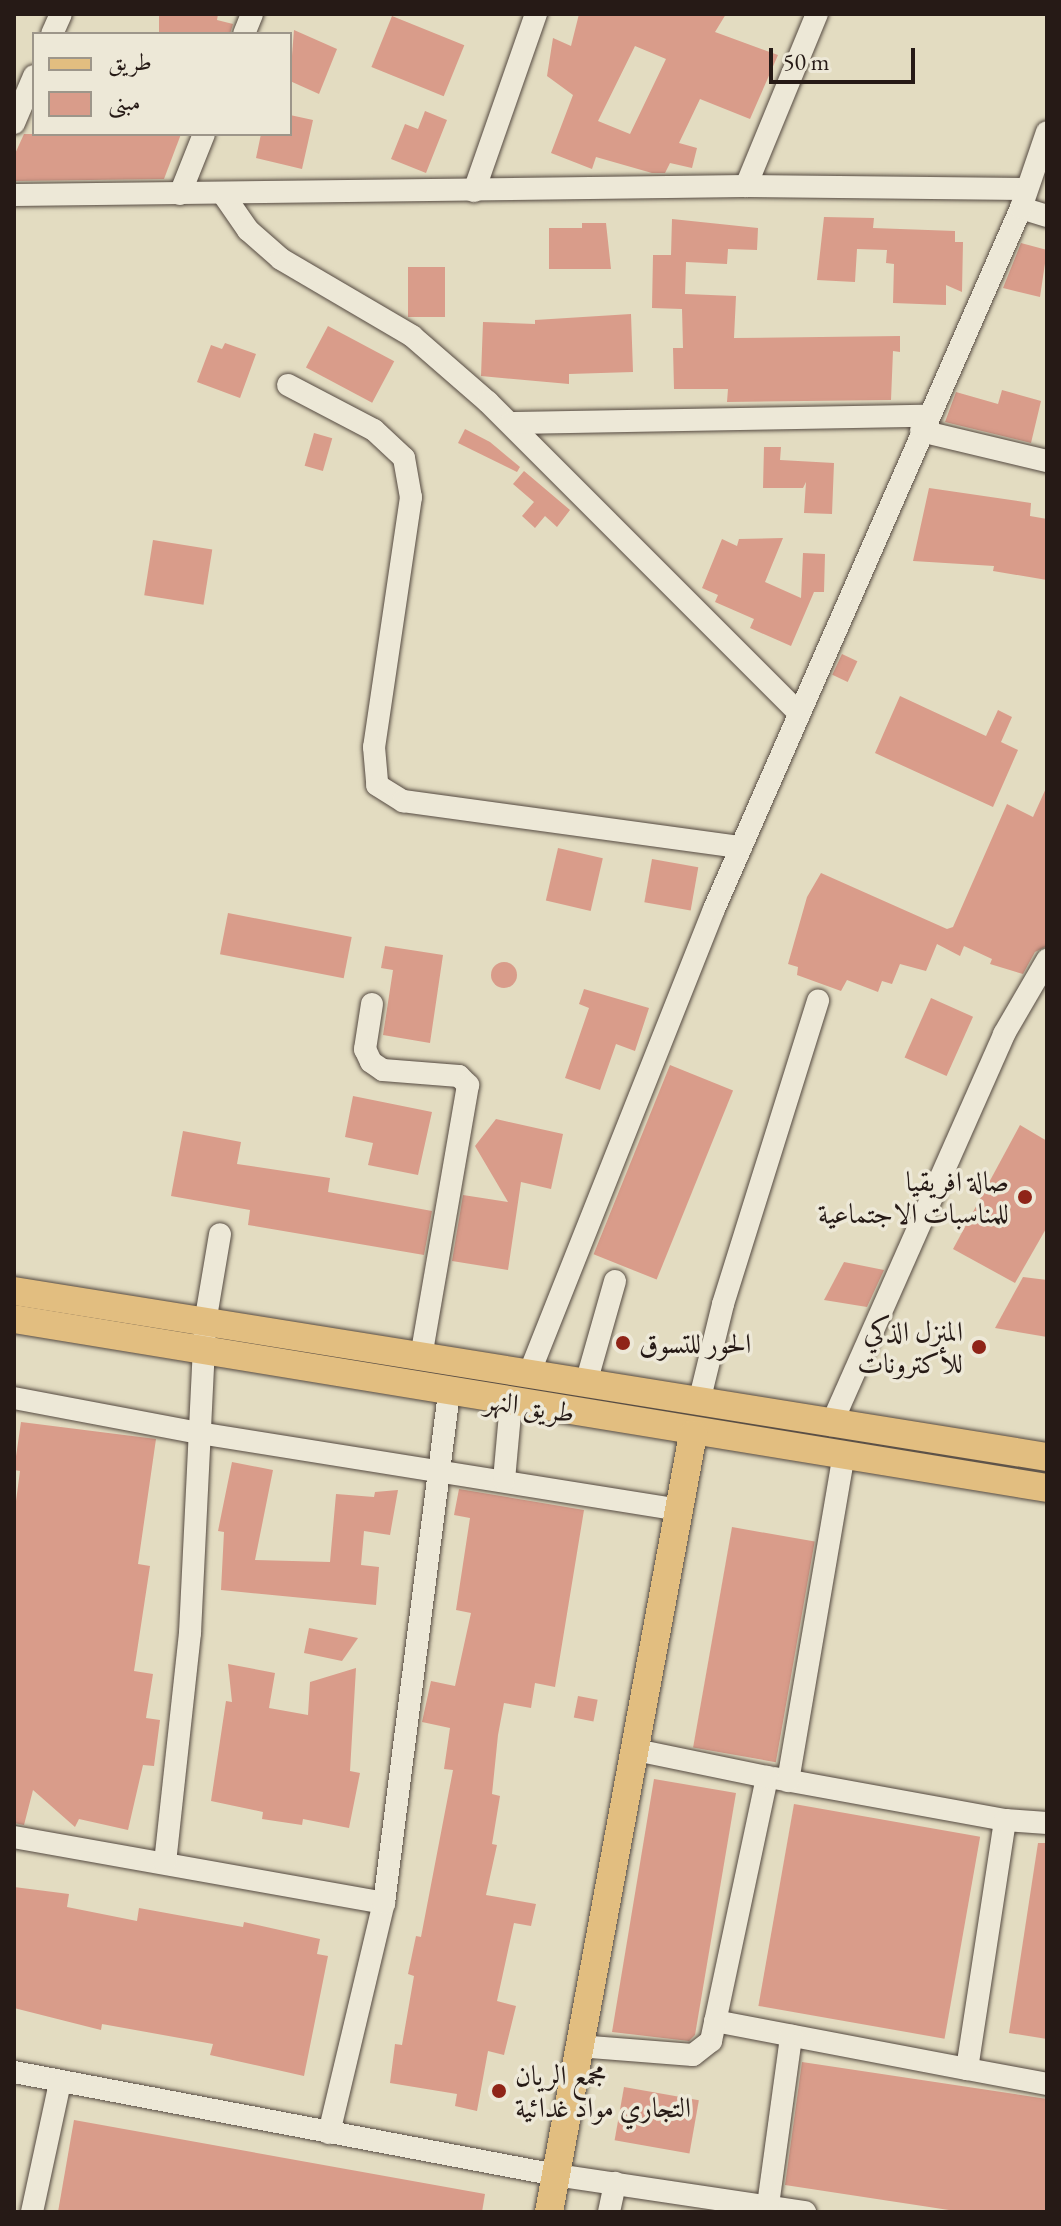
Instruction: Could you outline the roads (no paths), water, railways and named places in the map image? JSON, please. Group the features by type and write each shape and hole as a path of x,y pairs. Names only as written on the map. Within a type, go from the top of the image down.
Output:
{"main road":[{"name":"طريق النهر","path":"14,1291 831,1425 1047,1457"},
{"name":"طريق النهر","path":"14,1319 693,1434 1047,1488"},
{"path":"643,1424 673,1453 686,1482"},
{"path":"549,2212 693,1434"},
{"path":"686,1482 718,1454 744,1442"}],"street":[{"path":"474,191 536,14"},
{"path":"746,186 817,14"},
{"path":"14,123 32,81"},
{"path":"529,1374 741,847 1022,198 1047,132"},
{"path":"180,194 203,136"},
{"path":"14,195 746,186 1022,198 1047,216"},
{"path":"223,194 248,230 281,259 412,336 511,423 799,713"},
{"path":"288,385 374,430 404,458 411,497 374,747 377,785 403,801 741,847"},
{"path":"511,423 924,423 1047,461"},
{"path":"831,1425 1004,1034 1047,960"},
{"path":"699,1402 728,1289 818,1001"},
{"path":"372,1004 365,1049 371,1062 383,1070 459,1076 468,1085 421,1356"},
{"path":"165,1863 190,1633 205,1323 220,1234"},
{"path":"586,1383 615,1281"},
{"path":"329,2133 384,1903 437,1468 449,1393"},
{"path":"14,1398 199,1433 437,1468 681,1510"},
{"path":"504,1480 511,1403"},
{"path":"578,2046 693,2055 711,2041 778,1779 843,1458"},
{"path":"636,1750 1005,1820 1047,1823"},
{"path":"967,2069 1005,1820"},
{"path":"14,1837 384,1903"},
{"path":"715,2021 1047,2084"},
{"path":"768,2205 791,2036"},
{"path":"14,2072 556,2175 805,2212"},
{"path":"32,2212 60,2082"},
{"path":"609,2212 615,2183"}],"place":[{"name":"صالة افريقيا للمناسبات الاجتماعية","path":"1025,1197"},
{"name":"الحور للتسوق","path":"623,1343"},
{"name":"المنزل الذكي للأكترونات","path":"979,1347"},
{"name":"مجمع الريان التجاري مواد غدائية","path":"499,2091"}]}
